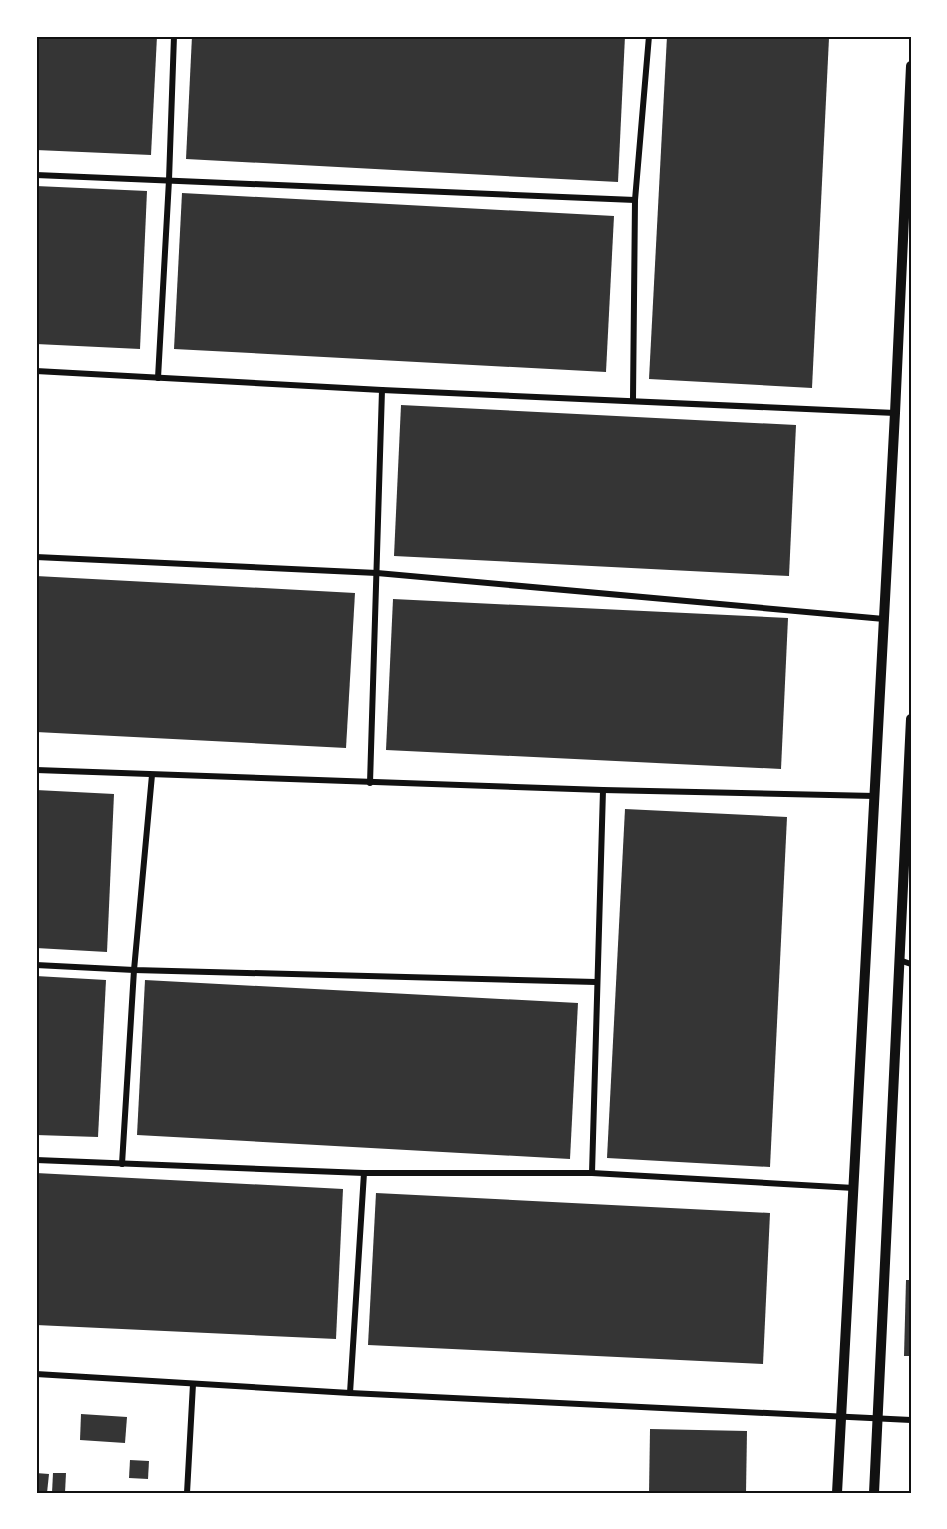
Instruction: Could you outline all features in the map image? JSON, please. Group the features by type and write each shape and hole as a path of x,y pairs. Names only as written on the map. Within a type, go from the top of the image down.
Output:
{"street":[{"path":"158,378 174,36"},
{"path":"633,400 635,200 649,36"},
{"path":"837,1493 895,413 911,66"},
{"path":"36,175 635,200"},
{"path":"36,371 382,390 895,413"},
{"path":"370,783 382,390"},
{"path":"36,557 377,573 884,619"},
{"path":"874,1493 911,719"},
{"path":"36,770 370,783 875,796"},
{"path":"122,1164 134,970 152,775"},
{"path":"592,1173 603,790"},
{"path":"899,960 911,964"},
{"path":"36,965 134,970 596,982"},
{"path":"36,1160 364,1173 592,1173 854,1188"},
{"path":"350,1393 364,1173"},
{"path":"36,1374 350,1393 911,1420"},
{"path":"187,1493 193,1384"}],"building":[{"path":"36,36 157,36 151,155 36,150"},
{"path":"192,36 625,36 618,182 186,159"},
{"path":"667,36 829,38 812,388 649,379"},
{"path":"36,186 147,191 140,349 36,344"},
{"path":"182,193 614,216 606,372 174,349"},
{"path":"401,405 796,425 789,576 394,556"},
{"path":"36,576 355,593 346,748 36,732"},
{"path":"393,599 788,618 781,769 386,750"},
{"path":"36,790 114,794 107,952 36,948"},
{"path":"625,809 787,817 770,1167 607,1158"},
{"path":"36,976 106,980 98,1137 36,1135"},
{"path":"145,980 578,1003 570,1159 137,1135"},
{"path":"36,1173 343,1189 336,1339 36,1325"},
{"path":"376,1193 770,1213 763,1364 368,1345"},
{"path":"906,1280 911,1280 911,1356 904,1356"},
{"path":"81,1414 127,1417 125,1443 80,1440"},
{"path":"650,1429 747,1431 746,1493 649,1493"},
{"path":"130,1460 149,1461 148,1479 129,1478"},
{"path":"36,1473 49,1474 47,1493 36,1493"},
{"path":"53,1473 66,1473 65,1493 52,1493"}]}
